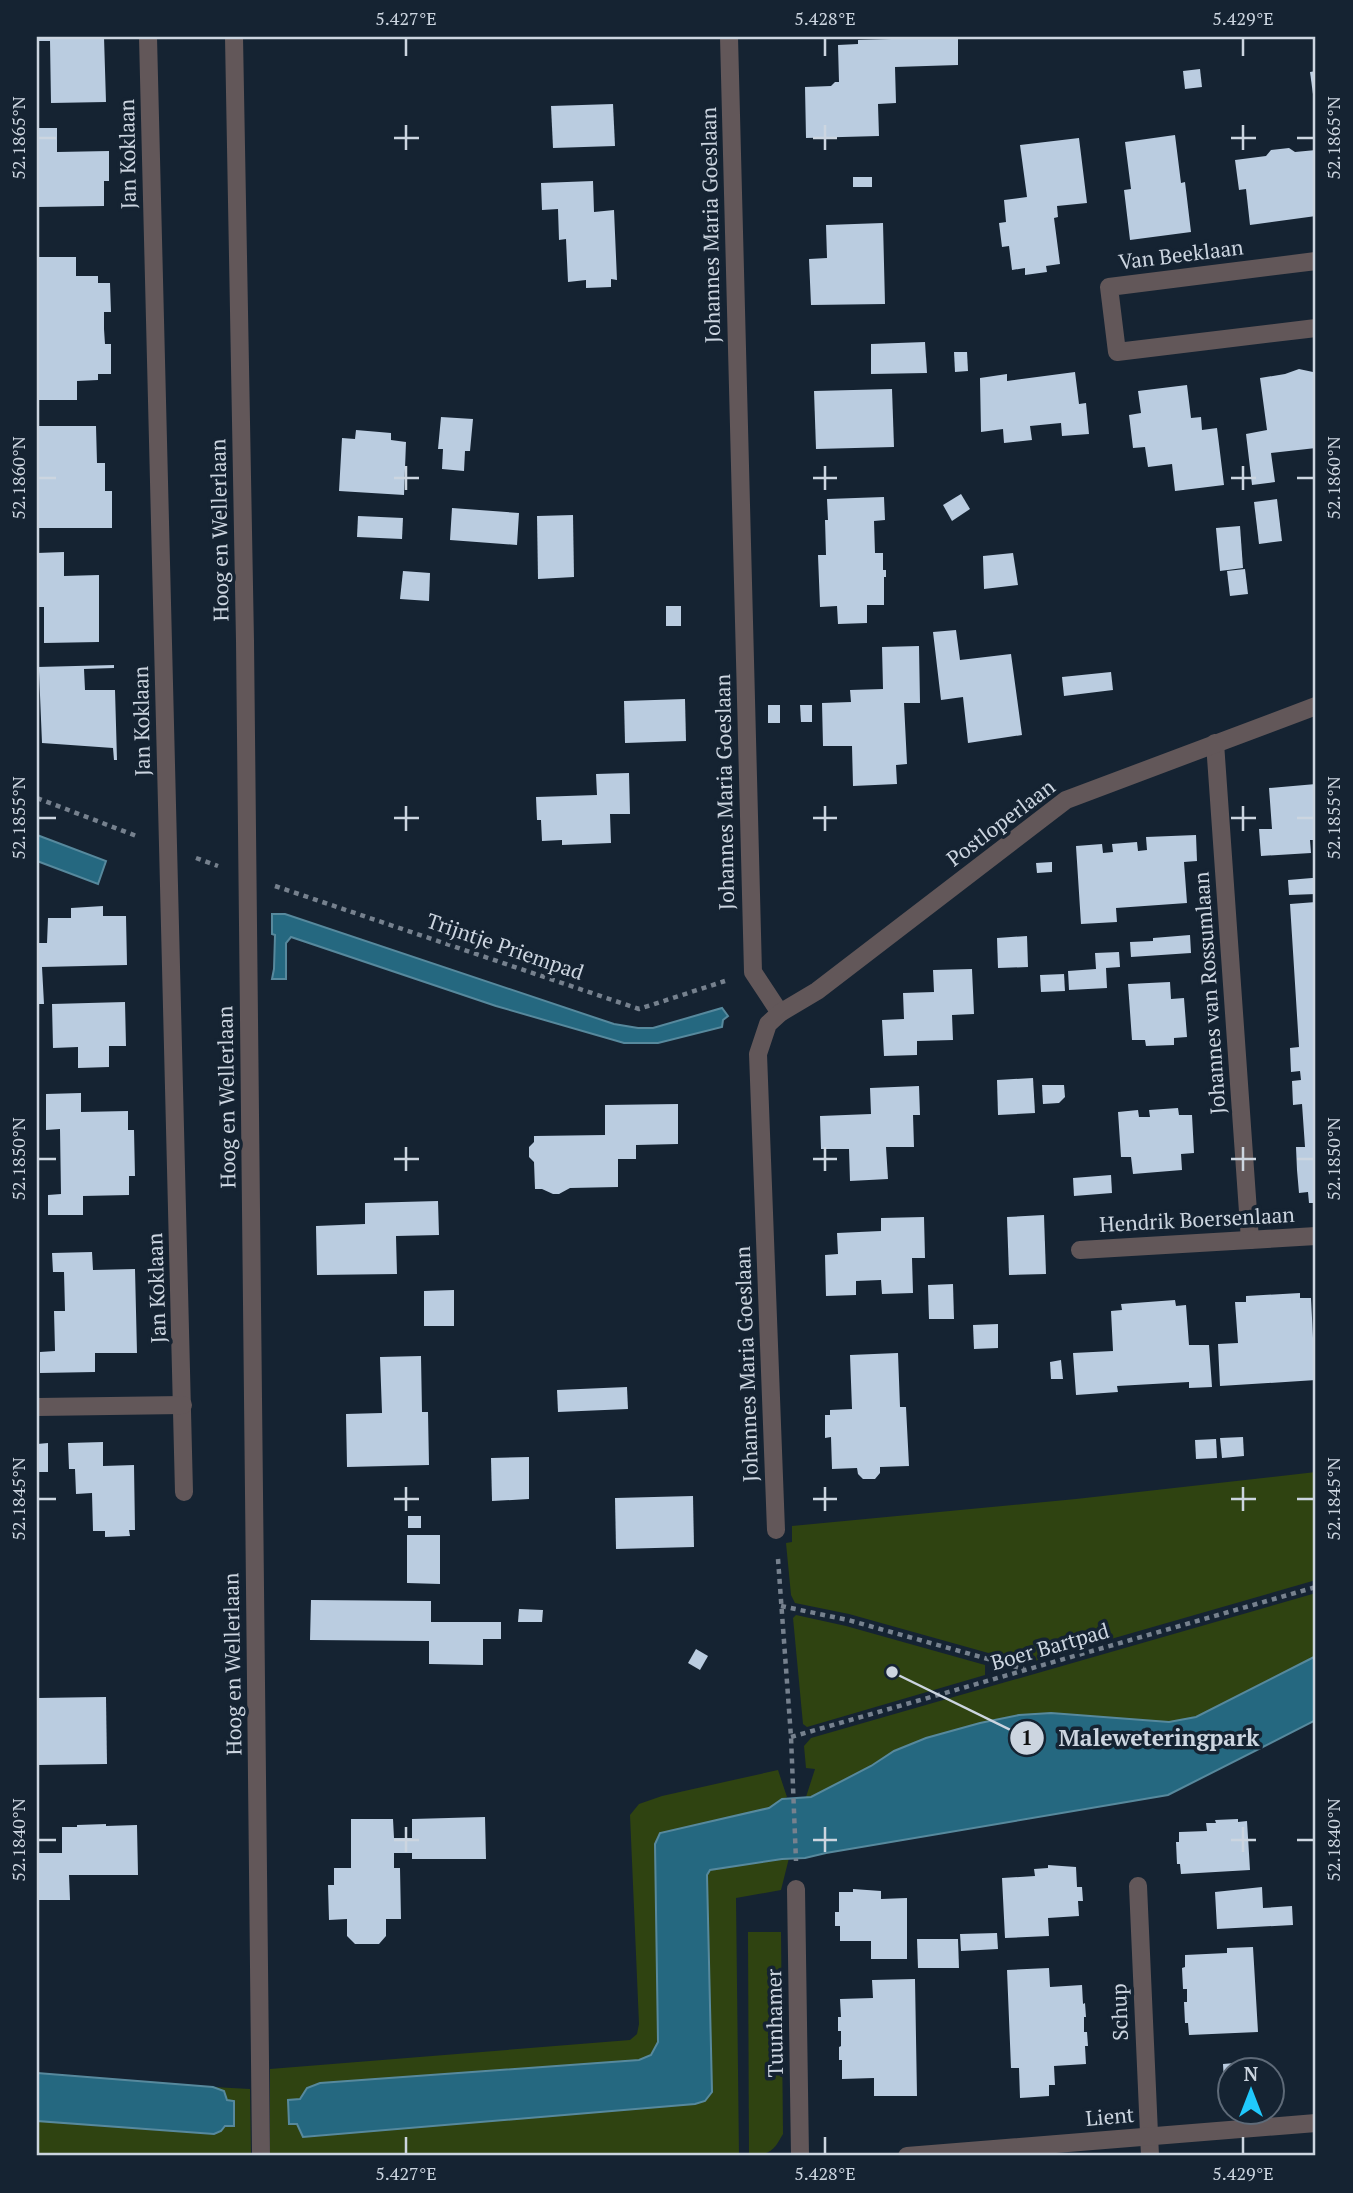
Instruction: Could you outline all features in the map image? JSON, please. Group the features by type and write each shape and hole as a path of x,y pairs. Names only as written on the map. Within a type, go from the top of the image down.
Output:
{"street":[{"name":"Jan Koklaan","path":"148,37 184,1492"},
{"name":"Hoog en Wellerlaan","path":"234,37 247,877 261,2156"},
{"name":"Johannes Maria Goeslaan","path":"729,37 752,972"},
{"name":"Van Beeklaan","path":"1316,261 1109,287 1117,352 1316,328"},
{"name":"Postloperlaan","path":"780,1013 817,991 1066,800 1316,706"},
{"name":"Johannes van Rossumlaan","path":"1215,743 1250,1240"},
{"path":"752,972 780,1013"},
{"name":"Johannes Maria Goeslaan","path":"776,1530 758,1054 768,1024 780,1013"},
{"name":"Hendrik Boersenlaan","path":"1080,1250 1316,1236"},
{"path":"37,1407 183,1405"},
{"name":"Schup","path":"1138,1886 1150,2156"},
{"name":"Tuunhamer","path":"796,1889 800,2156"},
{"name":"Lient","path":"907,2156 1316,2123"}],"path":[{"name":"Trijntje Priempad","path":"247,877 639,1009 752,972"},
{"path":"776,1530 792,1738 796,1865"},
{"name":"Boer Bartpad","path":"792,1738 1316,1587"},
{"path":"780,1606 848,1620 1025,1670"}],"green space":[{"path":"1316,1472 1316,1580 1031,1662 1017,1661 849,1614 795,1603 791,1595 786,1543 792,1542 792,1526 1076,1499"},
{"path":"1316,1593 1316,1656 1196,1717 1169,1722 1051,1713 980,1723 926,1738 894,1751 871,1766 811,1797 806,1797 815,1769 806,1768 804,1746 811,1738"},
{"path":"796,1615 846,1626 985,1665 985,1675 807,1727 803,1724 793,1618"},
{"path":"778,1770 787,1797 769,1808 660,1834 655,1844 658,2043 651,2055 640,2060 303,2093 301,2099 288,2101 289,2124 297,2124 299,2127 712,2092 707,1875 710,1870 789,1858 781,1890 736,1898 739,2156 270,2156 270,2069 630,2040 637,2034 639,2024 630,1815 639,1804 662,1796"},
{"path":"748,1932 781,1932 783,2134 770,2151 749,2156"},
{"path":"213,2087 250,2089 251,2156 37,2156 37,2121 214,2134 225,2126 234,2125 234,2102 227,2100 224,2091"}],"water":[{"path":"37,835 106,861 98,884 37,861"},
{"path":"272,914 285,914 614,1024 653,1028 722,1008 728,1016 723,1020 722,1027 658,1043 624,1043 496,1006 291,937 286,943 286,979 272,979 275,935 272,934"},
{"path":"1316,1656 1316,1720 1168,1795 805,1858 710,1870 707,1875 712,2092 705,2101 303,2137 297,2124 289,2124 288,2100 300,2099 307,2088 320,2083 639,2060 651,2055 658,2042 655,1844 660,1833 769,1808 782,1799 811,1797 894,1751 926,1738 980,1723 1019,1715 1051,1713 1169,1722 1196,1717"},
{"path":"37,2073 213,2087 224,2091 227,2100 234,2101 234,2126 225,2126 214,2134 37,2121"}],"building":[{"path":"37,37 104,37 106,102 51,103 50,41 37,41"},
{"path":"958,37 958,65 895,67 896,103 878,104 879,136 806,138 805,87 831,86 839,82 838,45 858,44 858,40"},
{"path":"1200,69 1202,87 1185,89 1183,71"},
{"path":"1316,71 1316,109 1315,109 1310,72"},
{"path":"613,104 615,146 553,148 551,106"},
{"path":"37,128 57,128 57,152 109,151 109,181 104,181 104,206 37,207"},
{"path":"1175,135 1181,183 1185,182 1191,232 1130,240 1124,190 1131,189 1125,142"},
{"path":"1079,138 1087,203 1057,206 1058,217 1054,218 1060,264 1046,266 1047,272 1025,275 1025,268 1012,270 1009,246 1002,247 999,223 1006,222 1004,200 1027,197 1020,145"},
{"path":"1289,148 1295,152 1316,150 1316,216 1250,225 1246,189 1239,190 1235,160 1266,156 1271,150"},
{"path":"853,177 872,177 872,187 853,187"},
{"path":"593,181 594,212 614,210 617,280 611,279 611,287 586,288 586,280 568,282 566,239 559,240 558,209 542,210 541,183"},
{"path":"883,223 885,304 811,305 809,259 827,258 826,225"},
{"path":"37,257 76,257 76,276 98,276 98,283 110,283 111,312 104,312 104,329 105,344 111,344 111,374 98,374 98,380 77,381 77,400 37,400"},
{"path":"925,342 927,373 871,374 871,344"},
{"path":"954,352 967,352 968,371 955,372"},
{"path":"1299,369 1313,372 1316,391 1316,448 1271,453 1275,482 1252,485 1246,434 1267,430 1260,378"},
{"path":"1075,372 1079,404 1086,403 1089,434 1062,436 1061,423 1030,426 1032,440 1004,443 1003,429 981,432 980,378 1007,374 1007,381"},
{"path":"1187,385 1191,418 1201,417 1202,430 1217,428 1224,485 1175,491 1172,464 1148,467 1145,447 1133,448 1129,415 1141,413 1138,391"},
{"path":"892,389 894,447 816,449 814,391"},
{"path":"441,417 473,419 470,451 465,451 464,471 442,469 443,449 438,449"},
{"path":"39,426 96,426 97,463 105,463 105,491 112,491 112,528 37,528"},
{"path":"356,430 391,433 391,440 406,442 404,495 339,491 342,438 355,439"},
{"path":"961,494 970,509 952,521 943,505"},
{"path":"884,497 885,520 874,521 875,553 883,553 883,570 886,570 884,605 867,605 867,623 838,624 837,606 820,607 818,555 826,555 827,499"},
{"path":"1277,499 1282,541 1259,544 1254,502"},
{"path":"452,508 519,513 517,545 450,540"},
{"path":"573,515 574,577 538,579 537,516"},
{"path":"358,516 403,518 402,539 357,537"},
{"path":"1240,526 1243,568 1220,571 1216,528"},
{"path":"64,552 64,576 99,575 99,642 44,643 44,607 37,607 37,553"},
{"path":"1013,553 1018,585 984,589 983,556"},
{"path":"1245,569 1248,594 1230,596 1227,571"},
{"path":"403,571 430,573 429,601 400,599"},
{"path":"666,606 681,606 681,626 666,626"},
{"path":"956,630 960,660 1011,654 1022,735 968,743 963,697 941,700 933,632"},
{"path":"919,646 920,703 904,703 907,764 896,765 897,784 853,786 852,746 823,746 822,703 851,702 850,690 883,689 882,647"},
{"path":"114,665 114,668 84,669 85,690 115,690 117,760 114,760 113,748 42,743 37,667"},
{"path":"1111,672 1113,690 1064,696 1062,677"},
{"path":"685,699 686,741 625,743 624,701"},
{"path":"768,705 780,705 780,723 768,723"},
{"path":"800,705 812,705 812,722 801,722"},
{"path":"629,773 630,814 610,814 611,843 562,845 562,840 542,841 541,820 537,820 536,797 597,795 596,774"},
{"path":"1316,784 1316,840 1310,840 1311,853 1261,856 1259,829 1272,829 1269,788"},
{"path":"1196,835 1197,861 1184,862 1187,903 1116,908 1117,922 1081,924 1076,846 1102,844 1103,853 1113,852 1112,844 1137,842 1138,851 1147,850 1146,837"},
{"path":"1052,862 1052,872 1037,873 1036,863"},
{"path":"1316,878 1316,894 1289,895 1288,880"},
{"path":"1316,902 1316,1203 1309,1203 1308,1192 1299,1193 1297,1170 1296,1147 1305,1147 1302,1104 1293,1105 1292,1081 1301,1080 1300,1071 1291,1072 1290,1048 1299,1047 1290,904"},
{"path":"103,906 103,916 126,916 127,965 42,967 44,1004 37,1004 37,943 47,943 48,918 71,918 71,908"},
{"path":"1190,935 1191,953 1131,957 1130,942"},
{"path":"1027,936 1028,967 998,968 997,938"},
{"path":"1119,952 1120,967 1106,968 1107,988 1069,990 1068,971 1096,969 1095,953"},
{"path":"972,969 974,1014 952,1015 953,1040 917,1041 917,1055 884,1056 882,1020 904,1019 903,993 934,992 933,970"},
{"path":"1064,974 1065,991 1041,992 1040,975"},
{"path":"1170,982 1171,999 1184,998 1187,1037 1174,1038 1174,1045 1146,1046 1145,1040 1132,1040 1128,984"},
{"path":"125,1002 126,1046 109,1046 109,1067 78,1068 78,1047 53,1048 52,1004"},
{"path":"1033,1078 1035,1113 998,1115 997,1080"},
{"path":"1042,1085 1064,1085 1065,1097 1059,1103 1043,1104"},
{"path":"919,1086 920,1115 913,1115 914,1147 886,1147 888,1179 850,1181 849,1149 821,1149 820,1116 871,1114 870,1088"},
{"path":"81,1093 81,1112 128,1111 128,1130 134,1130 135,1176 129,1176 129,1195 83,1196 83,1215 48,1215 48,1195 61,1194 60,1129 46,1130 46,1094"},
{"path":"678,1104 678,1144 636,1145 636,1159 618,1159 618,1187 570,1188 559,1194 535,1189 534,1162 529,1157 529,1147 534,1142 534,1136 605,1135 605,1105"},
{"path":"1178,1108 1179,1115 1192,1115 1194,1153 1181,1154 1182,1170 1133,1174 1131,1157 1121,1157 1118,1112 1138,1110 1139,1117 1150,1117 1149,1110"},
{"path":"1111,1175 1112,1193 1074,1196 1073,1178"},
{"path":"438,1201 439,1235 396,1236 397,1274 317,1275 316,1226 365,1224 365,1203"},
{"path":"1044,1215 1046,1274 1009,1275 1007,1217"},
{"path":"924,1217 925,1258 912,1258 913,1293 882,1294 881,1280 856,1281 856,1295 826,1296 825,1255 838,1254 837,1233 881,1231 881,1218"},
{"path":"92,1252 93,1270 135,1269 137,1353 95,1353 95,1372 40,1373 40,1352 55,1351 54,1311 65,1311 64,1272 53,1272 52,1253"},
{"path":"953,1284 954,1319 929,1319 928,1285"},
{"path":"454,1290 454,1326 424,1326 424,1291"},
{"path":"1300,1293 1300,1298 1311,1298 1313,1338 1316,1338 1316,1380 1220,1386 1218,1344 1238,1343 1235,1302 1246,1302 1246,1296"},
{"path":"1175,1300 1176,1306 1186,1305 1189,1345 1209,1345 1212,1387 1189,1388 1189,1382 1117,1386 1118,1392 1076,1395 1073,1353 1113,1351 1111,1311 1122,1310 1121,1304"},
{"path":"998,1324 998,1348 974,1349 973,1325"},
{"path":"898,1353 900,1407 906,1407 909,1466 880,1467 880,1473 875,1479 863,1479 857,1468 832,1469 831,1437 825,1438 825,1415 830,1415 830,1410 852,1409 850,1355"},
{"path":"421,1356 422,1412 428,1412 429,1465 347,1467 346,1414 382,1413 380,1357"},
{"path":"1061,1360 1063,1379 1051,1379 1050,1362"},
{"path":"627,1387 628,1409 558,1412 557,1390"},
{"path":"1243,1437 1244,1456 1222,1458 1220,1438"},
{"path":"1216,1439 1217,1458 1196,1459 1195,1440"},
{"path":"103,1442 103,1466 134,1465 135,1530 129,1530 130,1536 105,1537 105,1531 93,1531 92,1493 76,1494 75,1469 69,1469 68,1443"},
{"path":"48,1443 48,1472 37,1472 37,1444"},
{"path":"529,1457 529,1499 492,1501 491,1458"},
{"path":"693,1496 694,1547 616,1549 615,1498"},
{"path":"408,1516 421,1516 421,1528 408,1528"},
{"path":"407,1535 440,1535 440,1584 407,1583"},
{"path":"311,1600 431,1601 431,1622 501,1622 501,1639 483,1639 483,1665 429,1664 429,1641 310,1640"},
{"path":"519,1609 543,1610 542,1622 518,1622"},
{"path":"696,1649 708,1656 700,1670 688,1663"},
{"path":"106,1697 107,1764 37,1765 37,1698"},
{"path":"485,1817 486,1859 412,1859 412,1853 394,1853 394,1868 400,1868 401,1919 386,1919 386,1936 379,1944 355,1944 347,1936 347,1919 329,1920 328,1885 334,1885 334,1868 351,1868 351,1819 393,1819 394,1838 412,1838 412,1819"},
{"path":"1238,1819 1238,1822 1247,1821 1250,1870 1181,1874 1180,1864 1177,1864 1176,1842 1179,1842 1179,1832 1207,1831 1206,1823"},
{"path":"137,1825 138,1875 69,1875 70,1900 38,1900 37,1853 62,1853 62,1827"},
{"path":"1048,1865 1076,1867 1077,1887 1082,1887 1083,1901 1078,1901 1079,1916 1048,1918 1049,1936 1005,1938 1002,1878 1035,1876 1034,1869 1048,1868"},
{"path":"1262,1887 1263,1908 1292,1906 1293,1925 1217,1929 1215,1892"},
{"path":"853,1889 881,1891 881,1899 907,1898 907,1959 871,1959 871,1941 840,1941 840,1926 835,1926 835,1912 839,1912 839,1892 853,1892"},
{"path":"997,1933 998,1949 961,1951 960,1934"},
{"path":"917,1939 958,1939 959,1968 918,1968"},
{"path":"1253,1947 1258,2032 1189,2035 1188,2023 1185,2023 1184,2002 1187,2002 1187,1989 1183,1989 1182,1968 1185,1967 1185,1955 1227,1953 1227,1948"},
{"path":"1049,1968 1050,1987 1082,1985 1086,2017 1084,2032 1087,2032 1088,2046 1085,2046 1086,2064 1054,2066 1055,2085 1049,2085 1049,2096 1020,2098 1019,2068 1011,2068 1007,1970"},
{"path":"915,1979 917,2096 874,2096 874,2078 842,2079 842,2060 839,2060 841,2031 838,2031 838,2017 841,2017 840,1999 873,1998 872,1980"}],"place":[{"name":"Maleweteringpark","path":"892,1672"}]}
